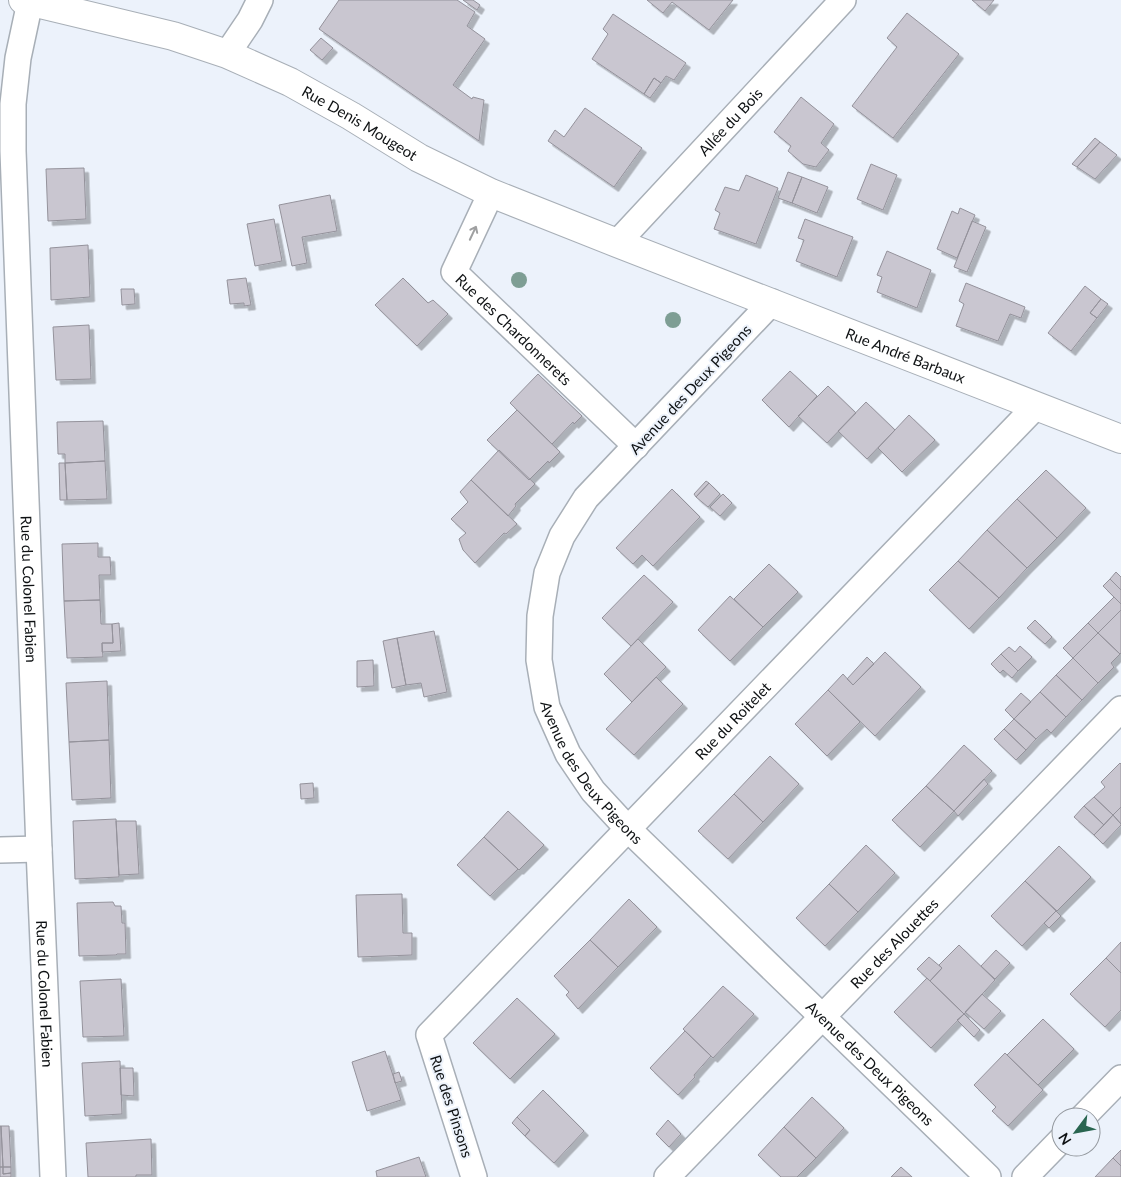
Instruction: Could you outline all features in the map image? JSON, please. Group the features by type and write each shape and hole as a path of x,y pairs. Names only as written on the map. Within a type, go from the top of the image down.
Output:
{"street":[{"path":"227,54 250,20 260,0"},
{"name":"Allée du Bois","path":"618,243 843,0"},
{"name":"Rue Denis Mougeot","path":"27,1 173,36 227,54 290,82 351,116 419,158 491,193 690,270"},
{"name":"Rue du Colonel Fabien","path":"27,1 13,104 13,151 39,849 54,1177"},
{"name":"Rue des Chardonnerets","path":"491,193 454,272 636,446"},
{"name":"Rue André Barbaux","path":"690,270 1121,438"},
{"name":"Avenue des Deux Pigeons","path":"772,302 586,498 562,536 547,573 540,616 539,660 547,707 568,754 593,791 628,829 988,1177"},
{"name":"Rue du Roitelet","path":"429,1035 1036,406"},
{"name":"Rue des Alouettes","path":"667,1177 1121,709"},
{"path":"0,850 39,849"},
{"name":"Rue des Pinsons","path":"429,1035 474,1177"},
{"path":"1093,1107 1121,1078"},
{"path":"1025,1177 1051,1150"}],"building":[{"path":"339,0 457,0 475,12 467,26 485,39 453,85 472,99 473,97 484,100 479,141 319,29"},
{"path":"463,0 473,0 480,5 477,10"},
{"path":"647,0 733,0 709,30 672,2 663,13"},
{"path":"972,0 994,0 985,11"},
{"path":"907,13 959,54 893,138 852,106 897,47 887,38"},
{"path":"613,14 686,63 674,80 666,76 661,83 654,78 644,94 592,59 608,34 603,29"},
{"path":"321,38 333,48 322,60 310,50"},
{"path":"654,78 661,83 650,98 644,94"},
{"path":"801,97 834,124 821,143 829,150 816,167 803,164 788,151 791,146 774,132"},
{"path":"585,108 642,148 614,187 548,141 555,130 564,137"},
{"path":"1095,138 1100,142 1077,167 1072,164"},
{"path":"1100,142 1117,155 1095,179 1077,167"},
{"path":"871,164 897,175 883,210 857,199"},
{"path":"84,168 86,219 48,221 46,169"},
{"path":"788,172 802,177 792,203 778,198"},
{"path":"746,175 778,188 756,244 714,229 720,213 715,210 725,187 739,191"},
{"path":"802,177 828,187 817,213 792,203"},
{"path":"330,195 337,231 302,237 307,263 292,266 279,205"},
{"path":"960,208 975,215 957,258 937,249 952,211 958,214"},
{"path":"274,219 282,261 255,266 247,224"},
{"path":"805,219 853,237 837,277 796,261 804,240 798,238"},
{"path":"972,221 986,227 967,272 954,267"},
{"path":"88,245 90,297 51,300 50,248"},
{"path":"887,251 931,270 917,308 877,292 882,277 877,275"},
{"path":"246,278 251,305 244,306 244,303 230,304 227,280"},
{"path":"403,278 428,303 433,300 448,314 417,346 375,305"},
{"path":"966,283 1025,307 1021,318 1010,314 998,341 956,326 964,304 959,301"},
{"path":"1085,286 1101,299 1090,313 1097,318 1071,351 1048,333"},
{"path":"121,289 134,289 135,304 122,305"},
{"path":"1101,299 1108,304 1097,318 1090,313"},
{"path":"89,325 91,379 56,380 53,327"},
{"path":"790,371 817,396 789,427 762,400"},
{"path":"538,374 582,416 574,424 573,422 552,444 510,403"},
{"path":"828,386 856,413 827,443 798,416"},
{"path":"866,402 895,430 867,459 838,431"},
{"path":"517,410 560,452 529,480 487,440"},
{"path":"909,415 935,440 902,472 878,448"},
{"path":"103,421 105,461 65,463 65,454 58,454 57,422"},
{"path":"499,450 535,484 515,504 516,506 508,516 471,480"},
{"path":"105,461 107,499 67,500 65,463"},
{"path":"59,463 65,463 67,500 60,500"},
{"path":"1046,470 1086,508 1057,538 1017,499"},
{"path":"471,480 517,524 506,534 504,533 475,563 463,550 459,539 466,533 451,519 468,502 460,492"},
{"path":"706,481 709,483 696,497 694,494"},
{"path":"709,483 720,494 708,507 696,497"},
{"path":"672,489 700,517 653,566 642,555 633,564 616,548"},
{"path":"723,494 732,503 720,516 710,507"},
{"path":"1017,499 1057,538 1027,568 987,530"},
{"path":"987,530 1027,568 999,598 958,561"},
{"path":"98,543 98,557 110,557 111,575 99,575 100,600 64,601 62,544"},
{"path":"958,561 999,598 969,629 929,590"},
{"path":"769,564 798,592 763,627 734,599"},
{"path":"1116,572 1121,577 1121,590 1110,579"},
{"path":"644,575 673,602 631,646 602,618"},
{"path":"1110,579 1121,590 1121,604 1103,586"},
{"path":"730,596 763,627 730,661 698,630"},
{"path":"1114,597 1121,604 1121,610 1098,633 1088,623"},
{"path":"100,600 101,624 112,624 113,643 102,643 103,657 67,658 64,601"},
{"path":"1121,610 1121,653 1120,654 1098,633"},
{"path":"1035,620 1052,637 1045,644 1027,628"},
{"path":"119,623 121,651 102,652 102,643 113,643 112,624"},
{"path":"1088,623 1098,633 1073,658 1063,648"},
{"path":"434,631 447,692 424,697 421,683 406,685 397,638"},
{"path":"1098,633 1120,654 1111,663 1114,667 1098,683 1073,658"},
{"path":"397,638 406,685 392,688 383,641"},
{"path":"638,639 666,667 632,702 604,674"},
{"path":"1020,646 1032,657 1018,671 1001,654 1009,647 1015,652"},
{"path":"885,652 921,687 875,736 828,690 843,674 853,685"},
{"path":"1001,654 1018,671 1012,678 1003,670 1000,673 991,664"},
{"path":"867,657 874,664 853,685 847,679"},
{"path":"1073,658 1098,683 1082,700 1056,675"},
{"path":"373,660 374,686 357,687 357,661"},
{"path":"1056,675 1082,700 1066,717 1040,692"},
{"path":"656,677 683,704 634,755 606,729"},
{"path":"107,681 109,740 69,742 66,683"},
{"path":"828,690 860,722 827,756 795,724"},
{"path":"1040,692 1066,717 1051,733 1047,729 1036,739 1014,719"},
{"path":"1021,693 1031,702 1014,719 1005,710"},
{"path":"1014,719 1036,739 1026,750 1004,729"},
{"path":"1004,729 1026,750 1016,760 994,739"},
{"path":"109,740 111,798 72,800 69,742"},
{"path":"964,745 992,771 954,811 926,786"},
{"path":"770,756 799,784 763,822 734,794"},
{"path":"1120,763 1121,807 1113,815 1094,797 1105,787 1101,782"},
{"path":"984,779 988,784 958,816 954,811"},
{"path":"313,783 314,798 301,799 300,784"},
{"path":"926,786 954,811 920,847 892,820"},
{"path":"734,794 763,822 728,859 698,831"},
{"path":"1094,797 1113,815 1104,825 1084,806"},
{"path":"1084,806 1104,825 1094,835 1074,817"},
{"path":"1121,807 1121,824 1113,815"},
{"path":"508,811 544,845 519,870 484,837"},
{"path":"1113,815 1121,825 1103,844 1094,835"},
{"path":"116,819 119,877 75,879 73,821"},
{"path":"116,821 136,821 139,874 119,875"},
{"path":"484,837 518,869 490,896 457,865"},
{"path":"866,845 895,873 858,912 829,884"},
{"path":"1059,846 1091,877 1057,911 1025,881"},
{"path":"1025,881 1056,911 1022,946 991,916"},
{"path":"829,884 858,912 825,946 796,918"},
{"path":"402,894 403,933 412,933 412,955 358,957 356,895"},
{"path":"629,899 657,927 618,967 590,940"},
{"path":"113,902 115,906 121,906 122,923 125,923 126,954 79,956 77,903"},
{"path":"1056,911 1061,916 1049,928 1044,923"},
{"path":"590,940 618,967 578,1009 566,995 569,992 554,976"},
{"path":"1121,942 1121,973 1106,958"},
{"path":"959,945 995,980 964,1014 930,981 942,968 939,965"},
{"path":"996,950 1010,963 995,979 981,966"},
{"path":"929,957 942,968 930,981 917,969"},
{"path":"1106,958 1121,973 1121,1010 1105,1027 1070,994"},
{"path":"927,978 964,1014 931,1048 894,1012"},
{"path":"121,979 124,1036 83,1037 80,981"},
{"path":"723,986 754,1014 713,1058 683,1029"},
{"path":"982,994 1001,1011 984,1029 965,1012"},
{"path":"517,998 555,1034 510,1079 473,1043"},
{"path":"964,1014 980,1030 974,1037 957,1020"},
{"path":"1043,1019 1074,1049 1038,1085 1007,1055"},
{"path":"685,1031 711,1056 678,1095 650,1068"},
{"path":"385,1051 401,1100 367,1111 352,1062"},
{"path":"1005,1053 1043,1090 1008,1126 992,1111 996,1107 974,1085"},
{"path":"120,1061 122,1114 85,1116 82,1063"},
{"path":"120,1068 133,1068 134,1096 121,1095"},
{"path":"399,1072 402,1081 395,1083 393,1074"},
{"path":"543,1090 584,1131 554,1163 525,1136 530,1130 517,1117"},
{"path":"812,1097 844,1128 816,1158 784,1127"},
{"path":"517,1117 530,1130 525,1136 512,1123"},
{"path":"668,1120 681,1134 669,1147 656,1134"},
{"path":"1,1126 3,1167 0,1167"},
{"path":"1,1126 9,1126 11,1167 3,1167"},
{"path":"784,1127 816,1158 797,1177 781,1177 758,1155"},
{"path":"151,1139 152,1175 88,1177 86,1143"},
{"path":"1121,1150 1121,1166 1113,1158"},
{"path":"419,1157 426,1177 377,1177 376,1171"},
{"path":"1113,1158 1121,1166 1121,1177 1095,1177"},
{"path":"0,1167 3,1167 3,1174 11,1173 11,1177 0,1177"},
{"path":"3,1167 11,1167 11,1173 3,1174"},
{"path":"901,1167 912,1177 891,1177"}]}
